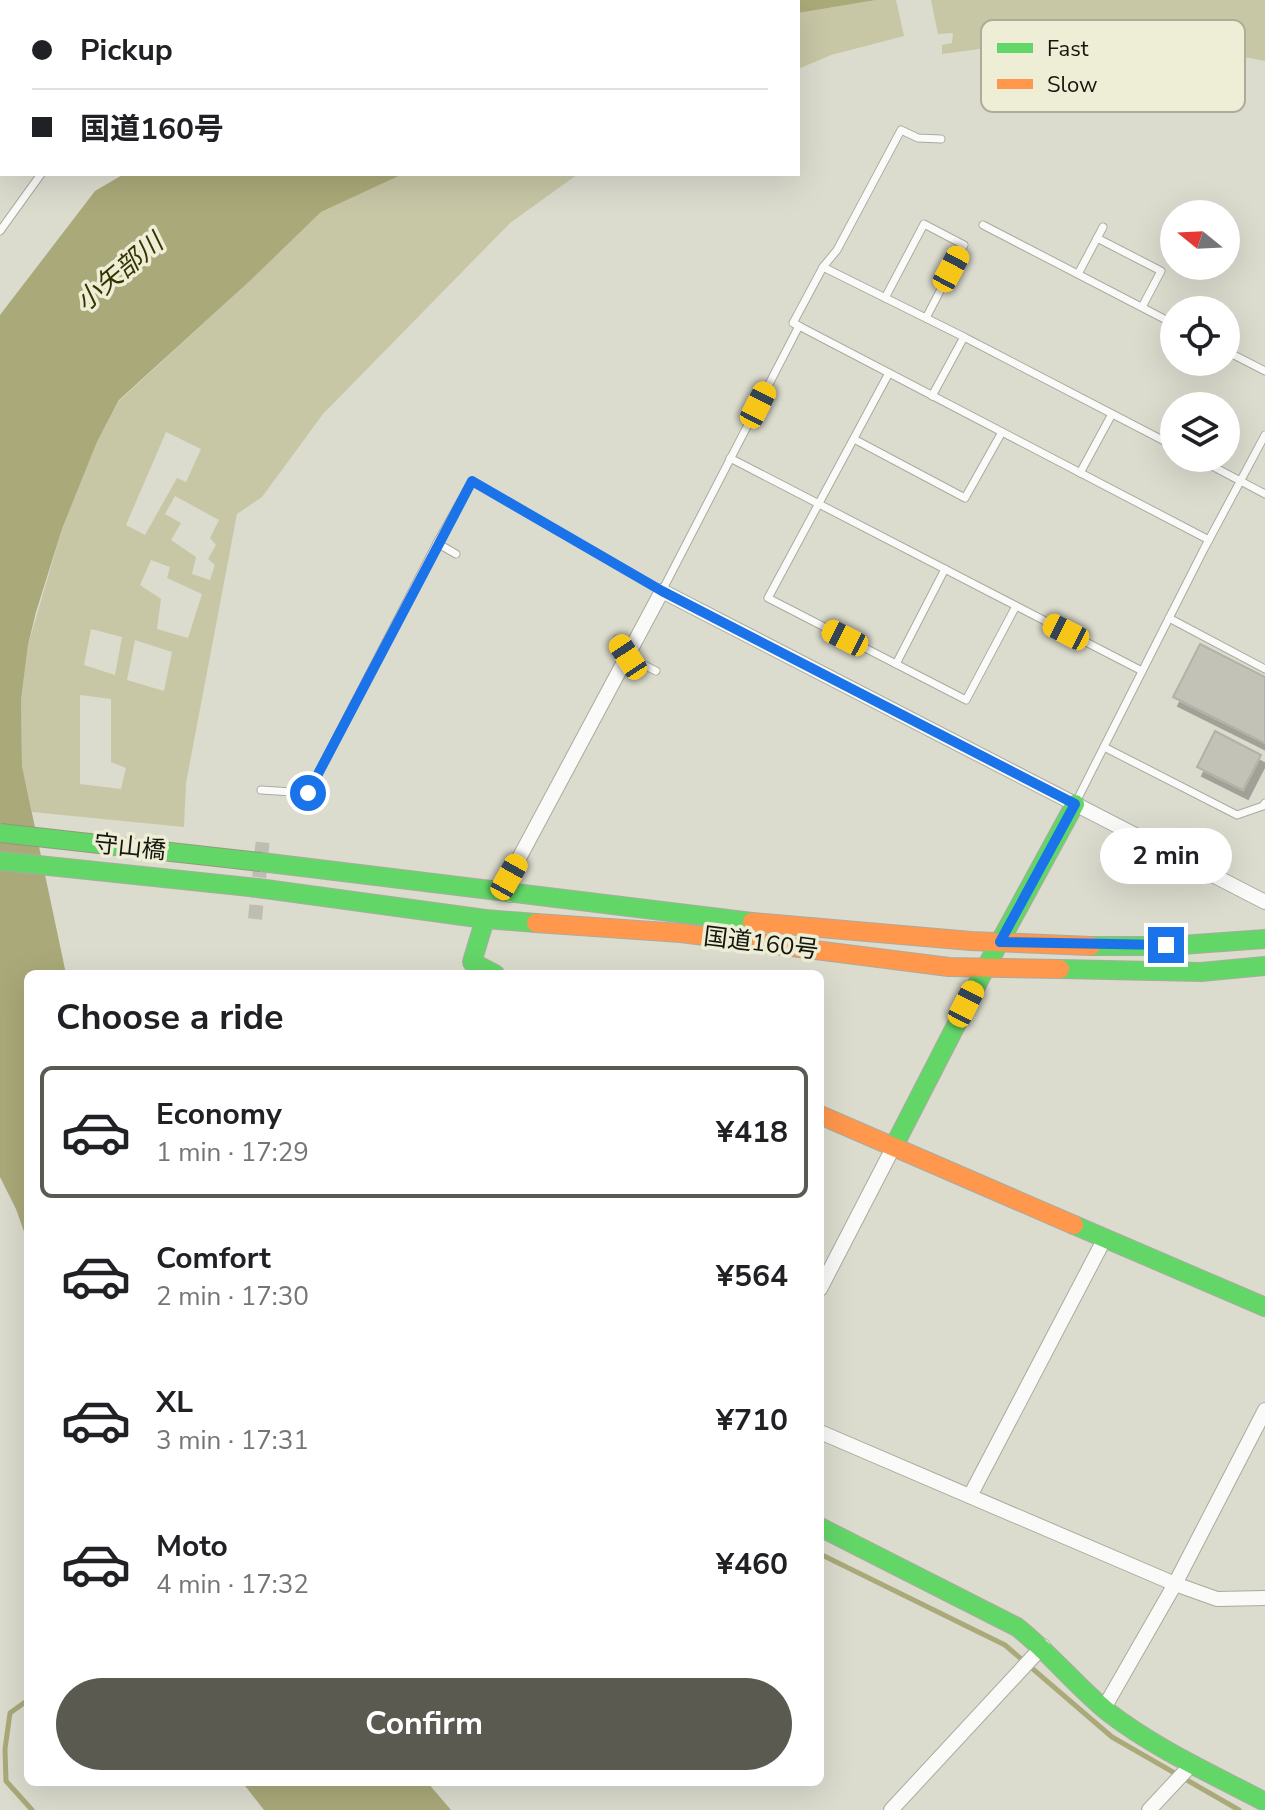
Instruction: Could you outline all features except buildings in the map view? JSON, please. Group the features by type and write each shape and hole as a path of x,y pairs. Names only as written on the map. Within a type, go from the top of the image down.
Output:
{"main road":[{"path":"894,1146 1055,833 1075,804"},
{"name":"守山橋","path":"0,833 261,862"},
{"name":"守山橋","path":"0,861 258,888"},
{"name":"国道160号","path":"261,862 762,924 1000,942 1135,946 1265,939"},
{"name":"国道160号","path":"258,888 485,919 681,933 949,967 1201,972 1265,966"},
{"path":"485,919 472,962 487,970"},
{"path":"824,1117 1265,1307"},
{"path":"824,1529 1017,1627 1038,1652 1129,1727 1189,1767 1264,1799"}],"street":[{"path":"510,895 509,877 662,591 1265,902"},
{"path":"824,1281 894,1146"},
{"path":"970,1496 1105,1238"},
{"path":"1104,1708 1175,1584 1265,1410"},
{"path":"824,1434 1175,1584 1217,1599 1265,1598"},
{"path":"891,1810 1038,1652"},
{"path":"1149,1810 1189,1767"}],"lane":[{"path":"941,139 918,138 901,130 837,250 823,267 793,323 1209,540"},
{"path":"0,231 40,176"},
{"path":"885,298 924,224 964,245 926,318"},
{"path":"983,225 1160,317"},
{"path":"1078,274 1103,227"},
{"path":"1097,238 1161,271 1142,307"},
{"path":"823,267 1160,439"},
{"path":"261,790 308,793 472,481 662,591 799,326"},
{"path":"932,396 964,337"},
{"path":"1240,358 1265,371"},
{"path":"889,373 768,598 966,700 1016,606"},
{"path":"1080,473 1112,414"},
{"path":"854,439 965,498 1002,432"},
{"path":"1075,804 1265,435"},
{"path":"730,458 1142,671"},
{"path":"1224,472 1265,494"},
{"path":"437,543 456,554"},
{"path":"896,664 945,569"},
{"path":"1169,618 1265,669"},
{"path":"617,639 628,657 656,671"},
{"path":"1104,747 1237,815 1265,803"}],"green space":[{"path":"876,0 896,0 904,36 831,55 800,68 800,13"},
{"path":"931,0 1265,0 1265,61 1245,57 1245,20 981,20 981,49 942,54 942,45 952,43 953,33 938,34"},
{"path":"399,176 575,176 510,223 323,414 262,497 237,514 186,783 184,827 32,812 22,766 21,700 28,645 62,529 97,442 119,401 321,212","holes":["166,432 201,449 186,482 177,478 145,535 126,525","175,496 219,520 210,538 216,545 208,559 215,565 210,580 192,574 196,557 171,540 181,523 165,514","151,560 170,567 167,578 202,594 188,638 157,629 161,599 140,585","91,629 122,637 115,675 84,665","135,640 172,652 164,691 127,680","80,695 111,699 111,762 126,768 121,789 80,784"]}],"water":[{"path":"800,0 876,0 800,13"},
{"name":"小矢部川","path":"121,176 399,176 321,212 119,400 97,442 62,529 28,645 21,700 22,766 65,970 24,970 24,1232 0,1177 0,315 95,191"},
{"path":"245,1786 430,1786 451,1810 264,1810"}],"waterway":[{"path":"824,1556 1005,1645 1112,1737 1239,1810"},
{"path":"24,1703 10,1713 5,1749 6,1781 32,1810"}],"tunnel":[{"path":"255,919 263,838"}],"traffic: fast":[{"path":"894,1146 986,967 1075,804"},
{"path":"0,833 261,862"},
{"path":"0,861 258,888 485,919 536,923"},
{"path":"261,862 752,922"},
{"path":"485,919 472,962 487,970"},
{"path":"1091,946 1167,946 1265,939"},
{"path":"1060,969 1201,972 1265,966"},
{"path":"1074,1225 1265,1307"},
{"path":"824,1529 1017,1627 1096,1702 1126,1725 1265,1802"}],"traffic: slow":[{"path":"752,922 971,941 1091,946"},
{"path":"536,923 681,933 949,967 1060,969"},
{"path":"824,1117 1074,1225"}],"route":[{"path":"308,793 472,481 662,591 1075,804 1000,942 1166,945"}]}
